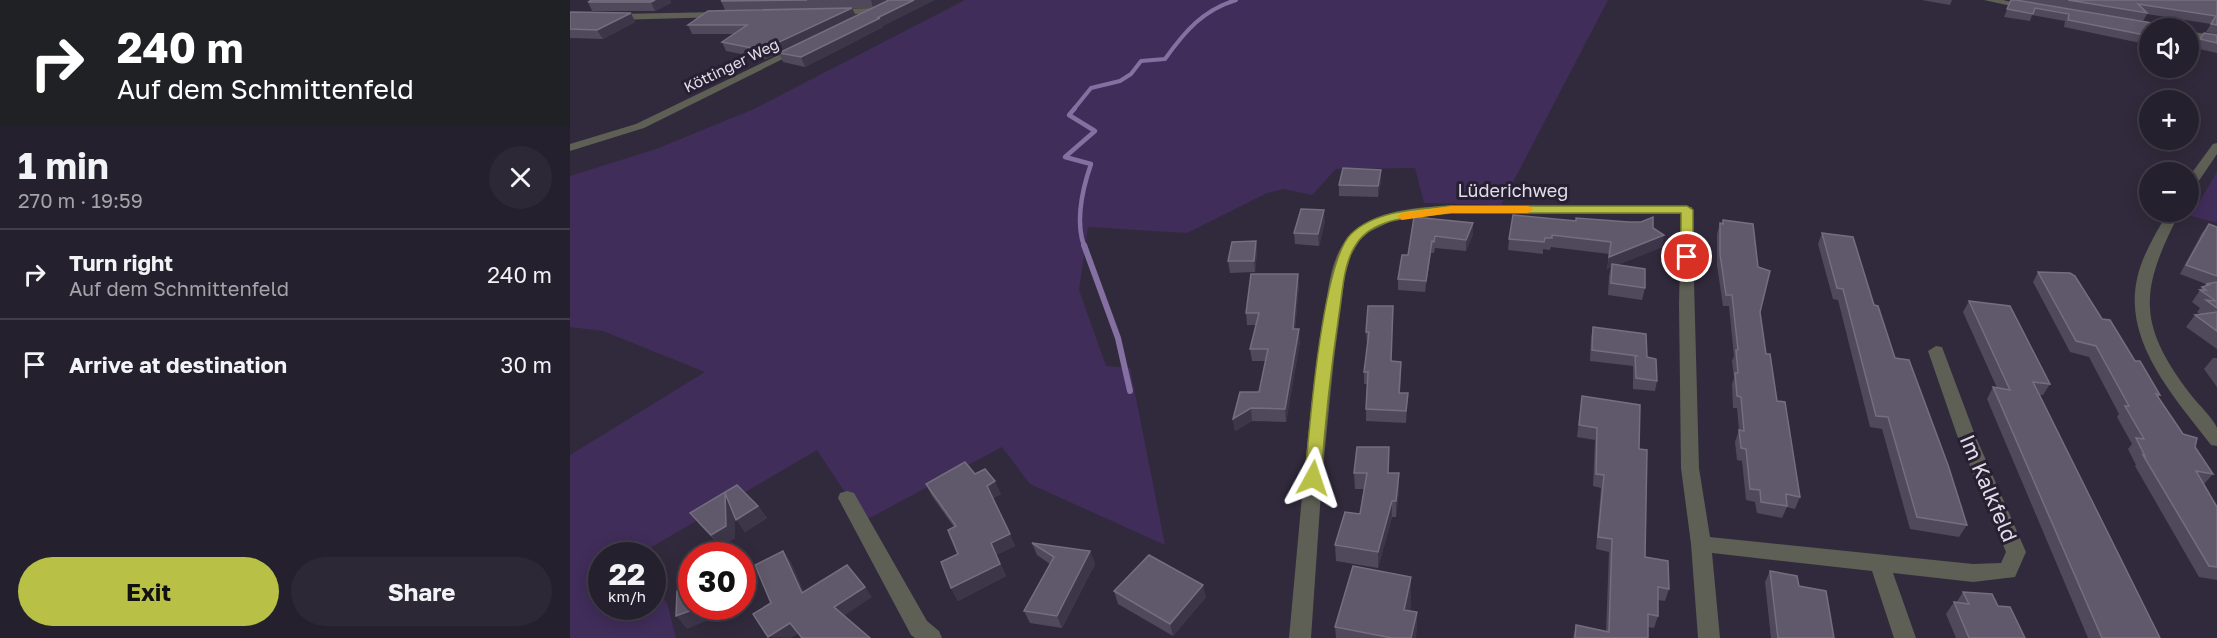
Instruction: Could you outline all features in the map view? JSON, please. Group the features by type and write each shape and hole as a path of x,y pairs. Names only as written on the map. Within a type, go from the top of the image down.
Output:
{"street":[{"path":"1988,0 2043,9"},
{"path":"829,12 880,9 854,22"},
{"path":"603,17 735,15"},
{"path":"2199,36 2217,39"},
{"name":"Köttinger Weg","path":"570,148 640,126 812,43"},
{"path":"2199,172 2217,146"},
{"name":"Lüderichweg","path":"1300,638 1320,386 1341,262 1355,237 1379,221 1416,213 1451,209 1687,210 1686,304 1690,468 1701,544"},
{"path":"2169,222 2144,278 2140,300 2141,312 2149,338 2159,358 2217,440"},
{"name":"Im Kalkfeld","path":"1701,544 1973,573 2008,571 2016,552 1966,435 1936,351"},
{"path":"847,498 920,628 932,638"},
{"path":"1701,544 1709,638"},
{"path":"1879,563 1905,638"}],"shaded area":[{"path":"965,0 1608,0 1501,205 1424,203 1415,168 1336,169 1312,195 1284,189 1267,193 1187,233 1088,227 1079,290 1106,366 1130,368 1165,545 1030,484 1002,447 864,521 817,450 660,542 588,542 588,620 666,620 666,602 676,638 570,638 570,455 705,372 603,331 570,327 570,176 656,149 754,109"},
{"path":"2217,172 2217,223 2199,218 2199,202"}],"building":[{"path":"592,0 655,0 651,2 588,2"},
{"path":"723,0 807,0 721,1"},
{"path":"889,0 914,0 801,57 779,53"},
{"path":"2011,0 2016,0 2139,21 2139,34 2068,20 2069,14 2035,8 2033,14 2007,9"},
{"path":"2068,0 2217,0 2217,25 2211,24 2216,16 2138,4 2147,13"},
{"path":"852,8 762,50 722,42 747,25 688,25 708,11"},
{"path":"570,12 631,13 597,30 570,29"},
{"path":"2204,33 2217,35 2217,43 2200,39"},
{"path":"1343,168 1381,170 1378,186 1339,185"},
{"path":"1301,209 1324,210 1318,234 1294,233"},
{"path":"1513,215 1576,221 1576,218 1629,222 1641,222 1653,217 1653,228 1664,235 1609,257 1611,242 1552,235 1552,238 1545,238 1544,242 1509,239"},
{"path":"1414,217 1473,223 1466,240 1435,236 1434,242 1432,241 1426,281 1398,279 1402,255 1408,255"},
{"path":"1723,220 1753,224 1758,267 1770,271 1760,312 1766,354 1770,354 1777,401 1785,402 1800,497 1786,494 1787,506 1761,502 1760,490 1750,489 1746,449 1741,448 1739,430 1744,431 1741,397 1737,396 1735,373 1738,373 1736,350 1738,350 1732,295 1726,295 1720,254 1720,223 1723,224"},
{"path":"2209,224 2217,227 2217,276 2186,265"},
{"path":"1822,233 1853,237 1874,305 1878,306 1895,358 1909,360 1948,465 1967,525 1917,517 1888,417 1876,416 1843,289 1837,288"},
{"path":"1256,241 1254,261 1228,261 1232,242"},
{"path":"1612,264 1645,269 1645,288 1611,283"},
{"path":"2038,272 2070,273 2075,276 2102,319 2110,320 2135,361 2140,361 2160,395 2156,394 2183,434 2197,438 2195,447 2213,474 2196,471 2217,507 2217,567 2209,566 2143,455 2145,456 2136,438 2144,439 2125,406 2129,406 2096,346 2076,341"},
{"path":"1251,274 1298,274 1293,329 1299,329 1285,409 1251,408 1233,419 1240,392 1259,392 1268,349 1250,349 1259,313 1246,313"},
{"path":"2217,282 2217,308 2206,300 2216,301 2200,290 2206,290 2202,287 2209,285 2206,284"},
{"path":"1969,301 2010,306 2050,384 2033,382 2160,638 2102,638 1993,387 2010,390"},
{"path":"1368,306 1393,306 1391,361 1401,362 1399,393 1408,393 1406,411 1366,409 1368,372 1364,372 1369,332 1366,332"},
{"path":"2217,312 2217,331 2195,315"},
{"path":"1593,327 1646,334 1647,357 1656,359 1657,381 1636,378 1635,356 1638,356 1592,350"},
{"path":"1582,396 1640,405 1639,449 1647,450 1645,557 1668,561 1669,589 1658,587 1658,616 1648,614 1648,638 1575,638 1576,625 1609,632 1612,539 1598,537 1604,475 1596,474 1597,428 1579,425"},
{"path":"1357,447 1389,447 1388,473 1399,473 1396,501 1392,501 1378,552 1335,545 1345,512 1360,514 1367,473 1354,473"},
{"path":"965,462 975,474 985,469 995,481 987,486 1010,534 991,543 1000,564 951,588 941,562 958,554 948,530 956,526 926,484"},
{"path":"737,485 758,506 736,520 725,493 726,526 711,535 690,513"},
{"path":"1032,543 1090,551 1057,616 1024,611 1054,557"},
{"path":"783,551 802,593 847,565 865,587 834,607 870,638 802,638 790,623 768,637 756,619 756,612 771,603 756,564"},
{"path":"1149,555 1203,585 1170,624 1114,591"},
{"path":"1353,566 1411,577 1404,610 1417,612 1411,638 1392,638 1335,627"},
{"path":"1770,571 1797,576 1799,586 1826,591 1834,638 1778,638"},
{"path":"677,591 678,615 676,616"},
{"path":"1963,592 1992,594 1998,606 2010,607 2025,638 1969,638 1954,602 1969,604"}],"waterway":[{"path":"1074,109 1091,88 1120,81 1131,74 1141,61 1165,59 1180,39 1204,16 1236,0"},
{"path":"1075,108 1069,115 1095,131 1065,157 1091,164 1080,215 1084,246"},
{"path":"1084,245 1118,338 1130,391"}],"slow traffic":[{"path":"1402,216 1451,209 1528,209"}],"route":[{"path":"1313,478 1320,386 1341,262 1355,237 1379,221 1416,213 1451,209 1687,210 1687,257"}]}
